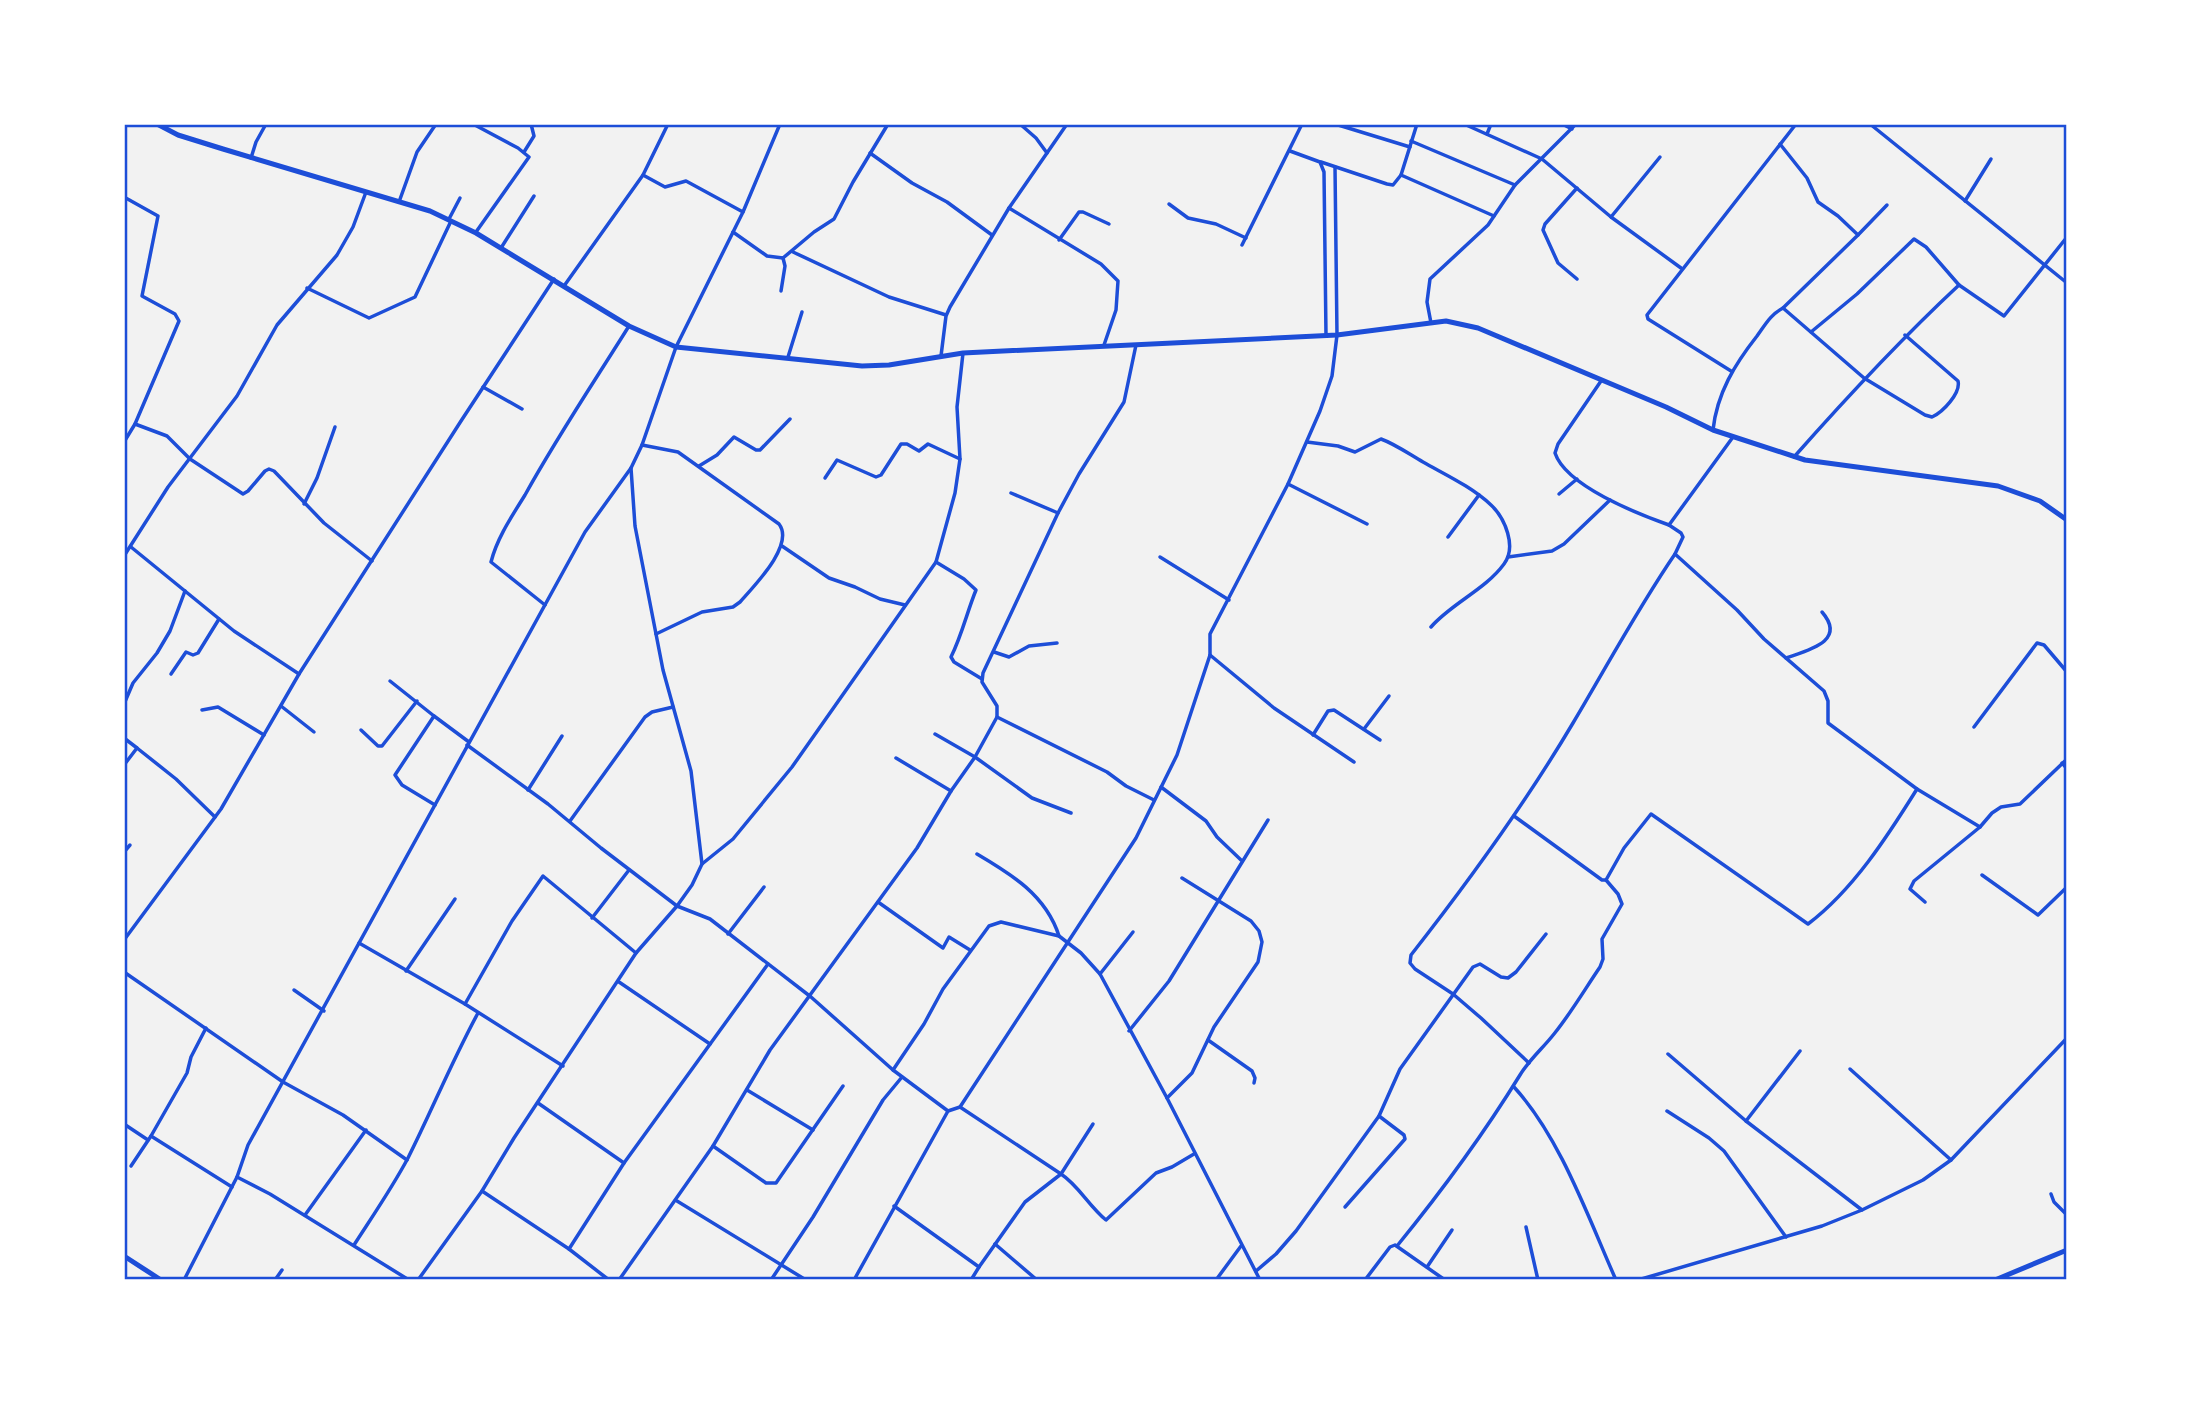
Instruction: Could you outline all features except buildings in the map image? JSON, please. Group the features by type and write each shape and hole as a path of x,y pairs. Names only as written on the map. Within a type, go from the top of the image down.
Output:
{"street":[{"path":"157,124 178,135 367,191 450,220 554,279 629,326 676,347 862,366 889,365 963,353 1337,335 1446,321 1478,328 1713,430 1794,457 1998,486 2040,501 2067,520"},
{"path":"251,158 266,124"},
{"path":"399,202 417,152 436,124"},
{"path":"472,124 524,152 529,159 476,233"},
{"path":"524,152 534,136 531,124"},
{"path":"564,286 643,175 667,124"},
{"path":"184,1280 237,1177 248,1145 324,1011 468,743 492,705 595,516 631,468 676,347 743,212 780,124"},
{"path":"733,232 767,256 783,258 793,252 814,232 834,219 888,124"},
{"path":"1020,124 1036,138 1047,153"},
{"path":"941,356 946,316 1009,208 1067,124"},
{"path":"1242,245 1302,124"},
{"path":"1335,124 1410,144 1515,185"},
{"path":"1290,151 1393,185 1401,175 1417,124"},
{"path":"1464,124 1542,159 1611,217 1681,268"},
{"path":"1487,134 1491,124"},
{"path":"1562,124 1572,129"},
{"path":"1431,323 1427,302 1430,279 1450,258 1474,240 1515,185 1576,124"},
{"path":"1731,371 1647,318 1648,313 1796,124"},
{"path":"1870,124 2067,283"},
{"path":"1780,144 1807,178 1818,202 1858,235"},
{"path":"870,153 912,183 947,202 992,235"},
{"path":"1611,217 1660,157"},
{"path":"1965,201 1991,159"},
{"path":"1320,162 1324,172 1326,335"},
{"path":"854,1280 948,1111 960,1107 1136,838 1177,755 1210,655 1210,634 1288,484 1329,387 1337,335 1335,167"},
{"path":"643,175 665,187 685,181 743,212"},
{"path":"1401,175 1494,216"},
{"path":"1577,188 1545,224 1543,230 1558,263 1577,279"},
{"path":"124,556 168,487 237,396 276,325 342,247 367,191"},
{"path":"501,248 534,196"},
{"path":"124,197 158,216 142,296 179,318 135,424 124,442"},
{"path":"307,288 369,318 413,299 460,198"},
{"path":"1169,204 1188,218 1216,224 1246,238"},
{"path":"1713,430 1718,406 1731,371 1772,316 1887,205"},
{"path":"1009,208 1101,264 1118,281 1116,310 1104,345"},
{"path":"1059,240 1079,212 1110,224"},
{"path":"1811,332 1857,294 1914,239 1926,247 1959,285 2004,316 2067,237"},
{"path":"793,252 889,297 946,316"},
{"path":"781,291 785,266 783,258"},
{"path":"124,940 215,817 299,674 554,279"},
{"path":"1794,457 1905,335 1959,285"},
{"path":"1783,308 1864,378 1925,415 1938,415 1958,391 1958,381 1905,335"},
{"path":"788,357 802,312"},
{"path":"545,605 491,562 495,548 557,438 629,326"},
{"path":"619,1280 713,1146 770,1050 917,848 975,757 997,717 997,706 985,687 983,673 1058,513 1124,402 1136,345"},
{"path":"418,1280 482,1191 636,953 677,906 692,885 702,864 733,839 792,767 936,562 955,493 960,459 957,407 963,353"},
{"path":"1529,1063 1453,994 1410,963 1411,955 1514,816 1573,724 1683,537 1669,525 1609,500 1561,466 1555,453 1558,444 1601,381"},
{"path":"483,387 523,409"},
{"path":"699,466 717,455 734,438 760,450 790,419"},
{"path":"135,424 167,436 190,459 243,494 269,469 274,471 324,523 372,561"},
{"path":"304,504 317,478 335,427"},
{"path":"1669,525 1733,437"},
{"path":"1307,442 1338,446 1355,452 1381,439 1479,495 1500,514 1508,536 1508,557 1495,574 1431,627"},
{"path":"642,444 675,451 779,524 783,531 782,546 740,602 733,607 702,612 656,634"},
{"path":"825,478 837,460 876,477 881,475 901,444 907,444 919,451 928,444 960,459"},
{"path":"631,468 635,526 656,634 691,771 702,864"},
{"path":"1559,494 1577,479"},
{"path":"1288,484 1367,524"},
{"path":"1011,493 1058,513"},
{"path":"1448,537 1479,495"},
{"path":"1508,557 1552,551 1564,544 1609,500"},
{"path":"782,546 829,578 880,599 905,605"},
{"path":"131,547 234,631 299,674"},
{"path":"1675,554 1828,696 1828,723 1917,789 1980,827"},
{"path":"1160,557 1229,600"},
{"path":"936,562 964,579 976,590 951,657 954,662 982,679"},
{"path":"124,704 133,683 157,653 170,631 185,591"},
{"path":"1786,658 1825,640 1831,631 1830,622 1822,612"},
{"path":"171,674 186,652 193,655 198,653 219,619"},
{"path":"994,652 1009,657 1028,646 1057,643"},
{"path":"1974,727 2037,643 2045,645 2067,672"},
{"path":"1210,655 1274,708 1354,762"},
{"path":"390,681 677,906 710,919 811,997 893,1070 948,1111"},
{"path":"1364,729 1389,696"},
{"path":"361,730 378,746 382,746 417,701"},
{"path":"281,706 314,732"},
{"path":"202,710 218,707 264,735"},
{"path":"570,821 645,717 652,712 673,707"},
{"path":"1313,734 1330,710 1380,740"},
{"path":"434,716 395,775 402,785 436,806"},
{"path":"997,717 1107,772 1154,800"},
{"path":"934,734 975,757 1032,798 1071,813"},
{"path":"528,790 562,736"},
{"path":"124,738 176,779 215,817"},
{"path":"124,765 137,748"},
{"path":"896,758 951,791"},
{"path":"1925,902 1910,889 1914,881 1980,827 1992,813 2001,807 2020,804 2067,759"},
{"path":"2062,763 2067,769"},
{"path":"1161,787 1206,821 1217,837 1241,860"},
{"path":"1606,880 1624,848 1651,814 1808,924 1867,862 1917,789"},
{"path":"1365,1280 1390,1247 1397,1246 1446,1187 1456,1168 1529,1063 1555,1032 1603,962 1602,939 1622,904 1618,894 1606,880 1587,871 1514,816"},
{"path":"1129,1031 1169,981 1268,820"},
{"path":"124,852 130,845"},
{"path":"977,854 1024,884 1050,917 1059,936"},
{"path":"592,918 629,870"},
{"path":"1982,875 2038,915 2067,887"},
{"path":"465,1004 512,921 541,878 545,877 636,953"},
{"path":"1167,1098 1192,1073 1208,1040 1258,962 1262,947 1256,926 1182,878"},
{"path":"727,934 764,887"},
{"path":"405,971 455,899"},
{"path":"878,902 943,948 949,937 970,950"},
{"path":"893,1070 924,1024 943,989 970,950 994,923 1000,922 1059,936 1100,974 1260,1280"},
{"path":"1100,974 1133,932"},
{"path":"1256,1271 1276,1254 1296,1231 1379,1116 1400,1069 1473,967 1480,964 1504,978 1513,975 1546,933"},
{"path":"359,943 465,1004 563,1066"},
{"path":"569,1249 624,1163 768,964"},
{"path":"124,972 283,1082 343,1115 407,1160"},
{"path":"618,982 710,1044"},
{"path":"294,990 324,1011"},
{"path":"354,1245 407,1160 440,1094 447,1072 478,1013"},
{"path":"131,1166 184,1080 191,1057 206,1028"},
{"path":"1638,1280 1786,1237 1862,1210 1923,1180 1951,1160 2067,1038"},
{"path":"1208,1040 1252,1071 1254,1083"},
{"path":"1746,1121 1800,1051"},
{"path":"1668,1054 1746,1121 1862,1210"},
{"path":"1850,1069 1951,1160"},
{"path":"771,1280 866,1132 883,1100 902,1077"},
{"path":"713,1146 766,1182 778,1182 843,1086"},
{"path":"1514,1087 1548,1131 1616,1280"},
{"path":"747,1090 813,1130"},
{"path":"538,1103 624,1163"},
{"path":"960,1107 1072,1182 1089,1206 1106,1220 1156,1173 1195,1154"},
{"path":"1667,1111 1724,1151 1786,1237"},
{"path":"1345,1207 1405,1139 1404,1135 1379,1116"},
{"path":"124,1124 232,1187"},
{"path":"971,1280 1025,1202 1061,1174 1093,1124"},
{"path":"305,1215 366,1130"},
{"path":"237,1177 270,1194 409,1280"},
{"path":"482,1191 610,1280"},
{"path":"2051,1194 2054,1202 2067,1215"},
{"path":"677,1200 806,1280"},
{"path":"894,1206 979,1267"},
{"path":"1526,1227 1538,1280"},
{"path":"1426,1267 1452,1230"},
{"path":"995,1244 1037,1280"},
{"path":"1397,1246 1445,1280"},
{"path":"1216,1280 1241,1247"},
{"path":"1995,1280 2067,1250"},
{"path":"124,1256 160,1280"},
{"path":"275,1280 282,1270"},
{"path":"2009,1273 2015,1280"}]}
